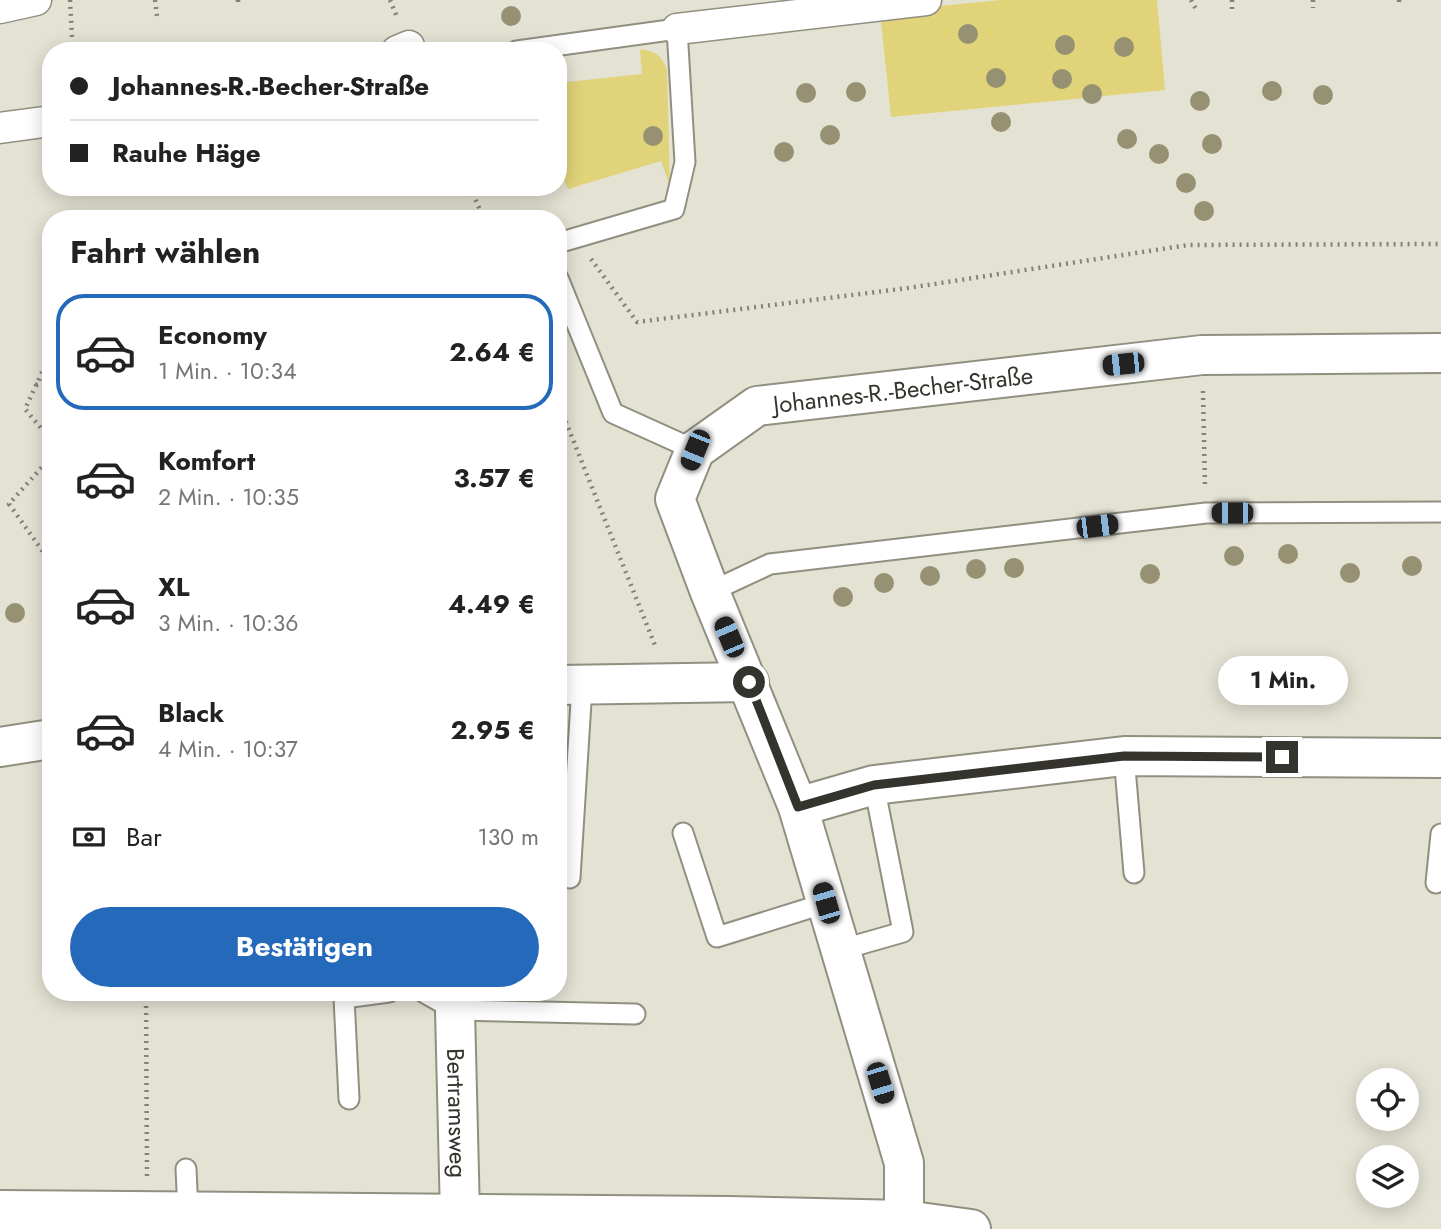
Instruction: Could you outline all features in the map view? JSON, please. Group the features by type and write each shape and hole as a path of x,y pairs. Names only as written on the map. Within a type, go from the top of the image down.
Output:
{"street":[{"path":"0,8 36,0"},
{"path":"677,29 926,0"},
{"path":"0,128 42,122"},
{"name":"Johannes-R.-Becher-Straße","path":"695,450 757,407 1202,355 1441,353"},
{"path":"695,450 675,499 798,807 904,1163 904,1224"},
{"path":"570,686 749,682"},
{"path":"0,747 42,740"},
{"path":"798,807 874,785 1124,756 1441,758"},
{"name":"Bertramsweg","path":"439,1001 460,1215"},
{"path":"0,1210 460,1215 904,1224 971,1229"}],"lane":[{"path":"567,44 677,29 685,162 674,209 567,241"},
{"path":"567,300 612,413 695,450"},
{"path":"710,592 770,564 1206,513 1441,512"},
{"path":"570,686 570,878"},
{"path":"1124,756 1134,873"},
{"path":"840,950 903,932 874,785"},
{"path":"683,833 717,937 826,903"},
{"path":"1436,883 1441,834"},
{"path":"344,1001 349,1099"},
{"path":"439,1001 635,1014"},
{"path":"186,1169 188,1212"}],"path":[{"path":"70,0 72,37"},
{"path":"155,0 158,16"},
{"path":"1191,0 1197,11"},
{"path":"1232,0 1232,9"},
{"path":"1313,0 1314,8"},
{"path":"567,241 638,322 908,288 1188,244 1441,244"},
{"path":"1202,355 1206,513"},
{"path":"42,371 25,409 42,429"},
{"path":"35,385 42,382"},
{"path":"567,425 670,685"},
{"path":"42,467 9,504 42,550"},
{"path":"146,1001 147,1211"}],"shaded area":[{"path":"1000,0 1157,0 1165,90 891,117 880,12"},
{"path":"640,49 658,55 667,70 670,186 661,161 568,189 567,82 642,74"}],"route":[{"path":"749,682 798,807 874,785 1124,756 1282,757"}]}
